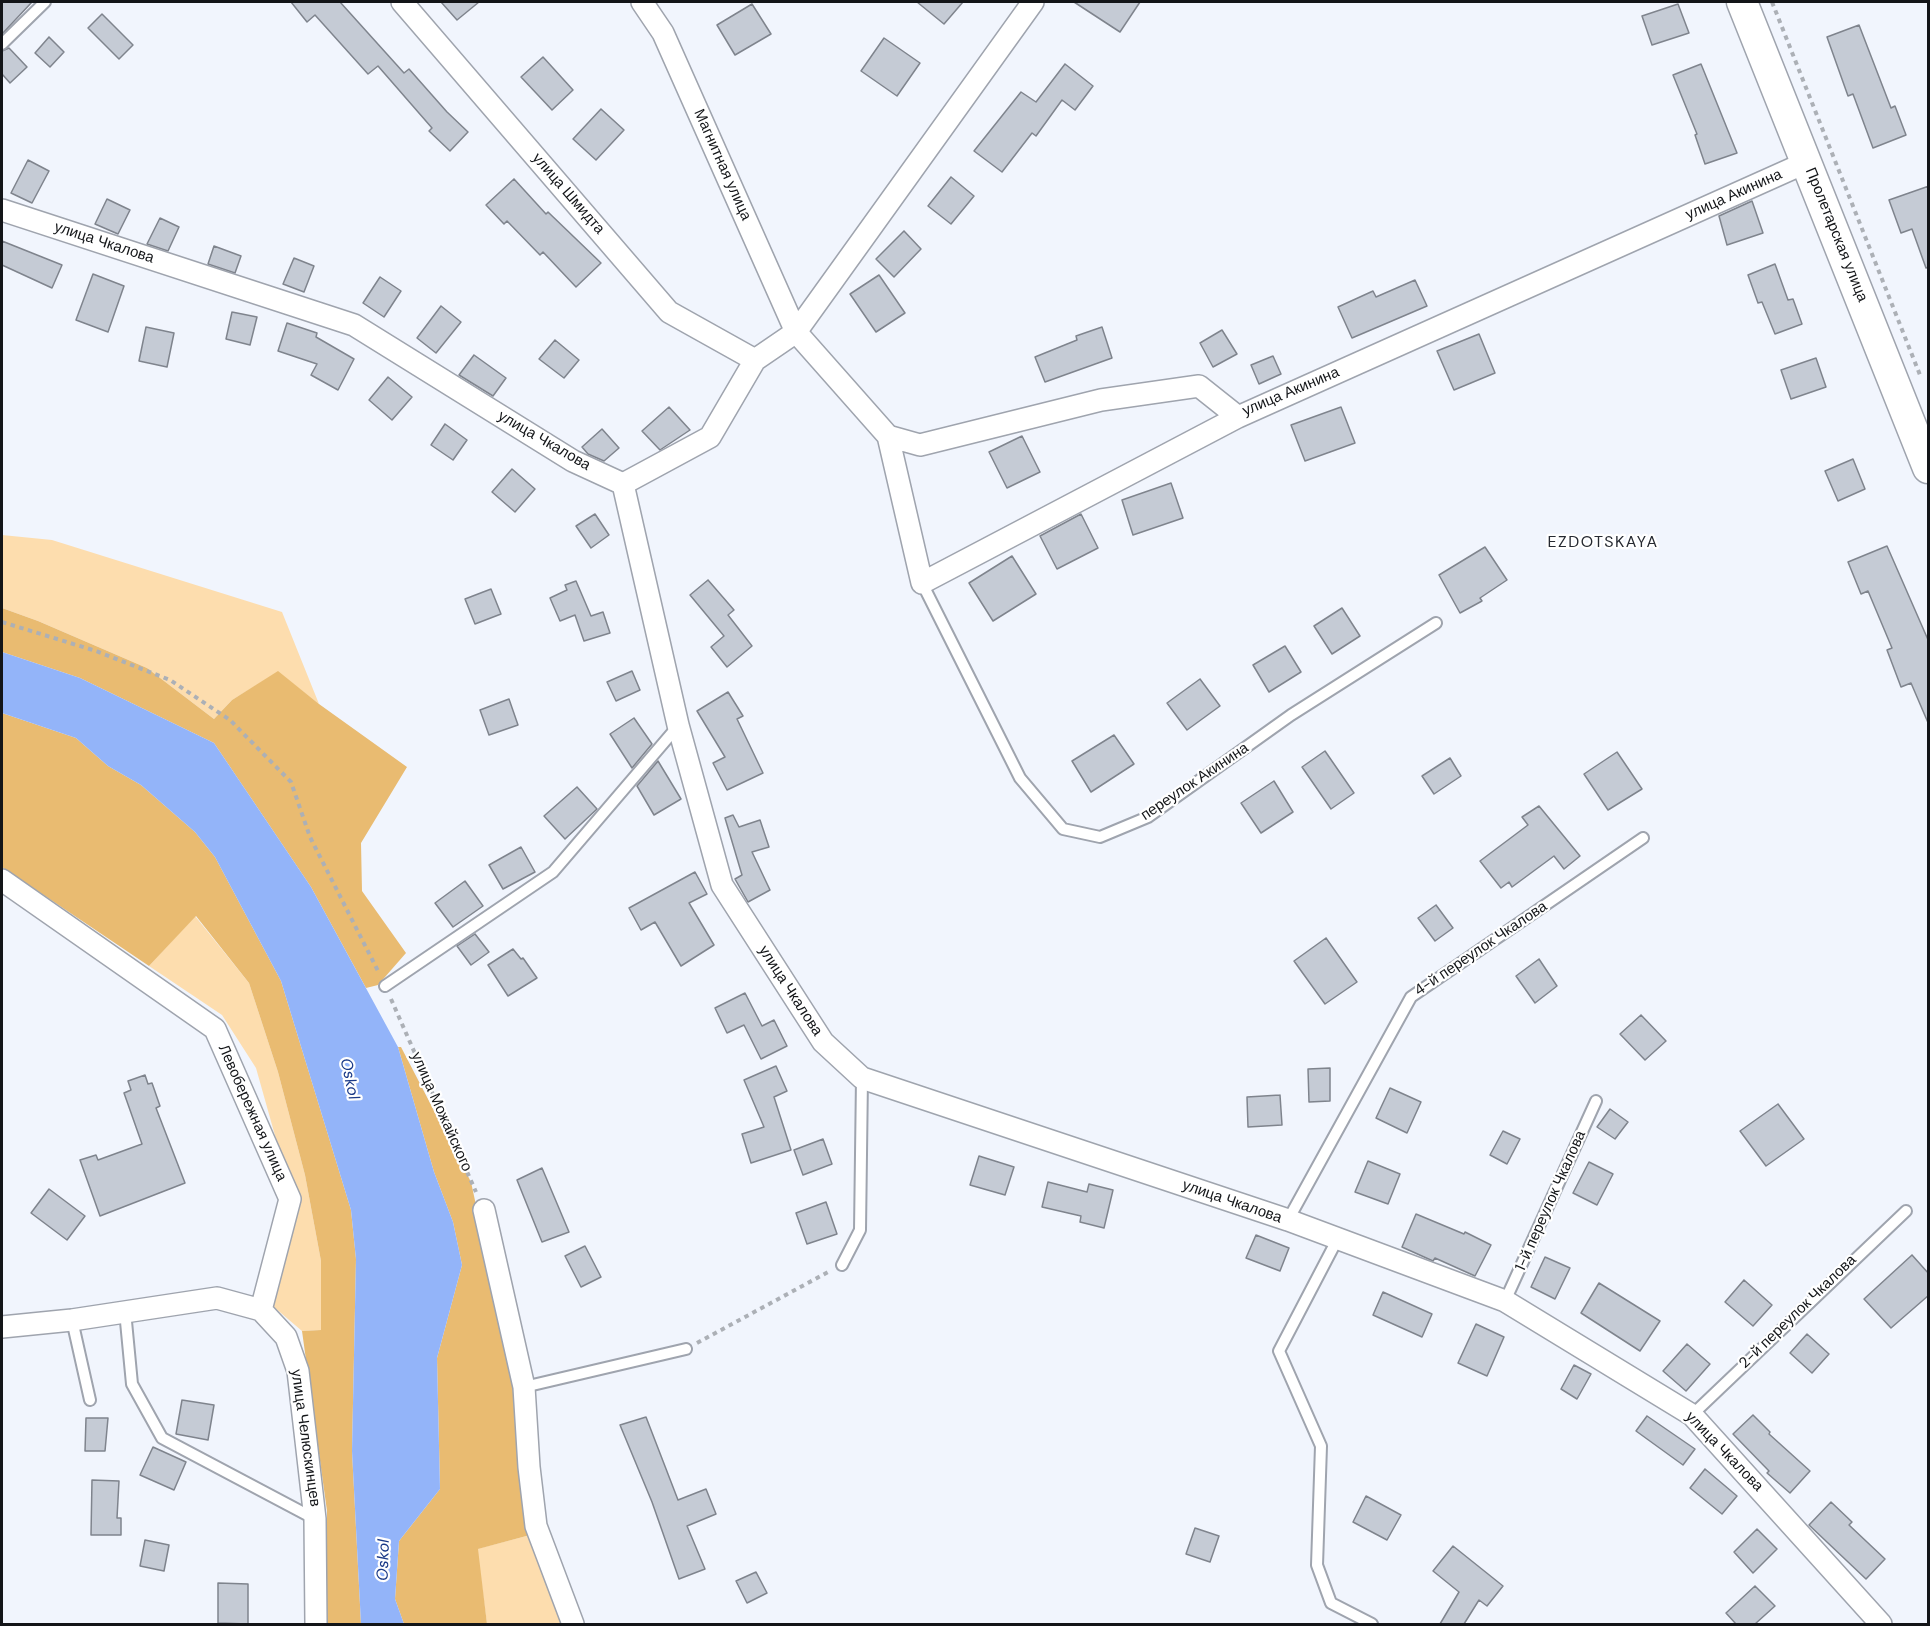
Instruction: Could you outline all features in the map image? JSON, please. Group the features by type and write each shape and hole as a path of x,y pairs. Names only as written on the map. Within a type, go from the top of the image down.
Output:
{"main road":[{"name":"Пролетарская улица","path":"1742,2 1929,468"}],"street":[{"name":"улица Шмидта","path":"402,2 669,312 755,360"},
{"name":"Магнитная улица","path":"642,2 663,33 796,332"},
{"path":"624,484 710,437 755,360 796,332 1033,2"},
{"name":"улица Акинина","path":"888,436 920,445 1101,400 1199,386 1238,417 1807,162"},
{"name":"улица Чкалова","path":"2,210 354,325 573,461 624,484 678,725 722,885 822,1042 862,1077 1288,1220 1505,1301 1692,1415 1881,1624"},
{"path":"796,332 888,436 922,583 1238,417"},
{"name":"Левобережная улица","path":"2,880 215,1029 290,1199 261,1310"},
{"path":"484,1210 524,1387 528,1467 536,1526 573,1624"},
{"path":"2,1327 72,1320 217,1298 261,1310"},
{"name":"улица Челюскинцев","path":"261,1310 286,1337 298,1371 315,1519 316,1624"}],"lane":[{"path":"2,44 45,2"},
{"name":"переулок Акинина","path":"922,583 1020,778 1063,829 1100,837 1148,817 1291,716 1436,624"},
{"path":"385,986 553,872 678,725"},
{"name":"4-й переулок Чкалова","path":"1288,1220 1411,997 1643,838"},
{"path":"842,1265 860,1230 862,1077"},
{"name":"1-й переулок Чкалова","path":"1505,1301 1596,1101"},
{"name":"2-й переулок Чкалова","path":"1692,1415 1906,1211"},
{"path":"1337,1240 1279,1351 1321,1446 1317,1564 1331,1602 1372,1624"},
{"path":"125,1311 132,1384 162,1438 315,1519"},
{"path":"72,1320 90,1400"},
{"path":"524,1387 686,1349"}],"path":[{"path":"1772,2 1921,378"},
{"name":"улица Можайского","path":"2,622 96,651 170,680 230,720 291,782 310,837 385,986 484,1210"},
{"path":"686,1349 842,1265"}],"shaded area":[{"path":"2,535 52,540 282,612 319,704 278,672 232,700 214,719 147,668 2,608"},
{"path":"2,608 147,668 214,719 232,700 278,671 319,704 407,767 361,843 362,891 406,953 378,985 366,988 311,887 214,743 80,678 2,652"},
{"path":"2,713 76,738 108,766 141,785 195,832 215,857 281,981 351,1210 356,1259 352,1451 361,1624 327,1624 327,1511 302,1331 321,1330 321,1261 305,1175 278,1072 249,983 196,916 149,966 2,867"},
{"path":"195,916 249,983 278,1072 305,1175 321,1261 321,1330 302,1331 268,1302 294,1203 256,1068 222,1015 149,966"},
{"path":"398,1047 401,1047 471,1182 514,1381 530,1535 478,1549 487,1624 404,1624 395,1599 399,1541 440,1489 437,1358 462,1265 453,1222 434,1172"},
{"path":"530,1535 566,1624 487,1624 477,1549"}],"water":[{"name":"Oskol","path":"2,652 80,678 214,743 311,887 398,1047 434,1172 453,1222 462,1265 437,1358 440,1489 399,1541 395,1599 404,1624 361,1624 352,1451 356,1259 351,1210 281,981 215,857 195,832 141,785 108,766 76,738 2,713"}],"building":[{"path":"2,2 32,2 2,34"},
{"path":"291,2 340,2 404,73 409,69 468,132 450,151 429,131 432,128 378,66 368,74 315,15 307,22"},
{"path":"441,2 479,2 457,20"},
{"path":"917,2 963,2 944,24"},
{"path":"1074,2 1140,2 1120,32"},
{"path":"752,4 771,34 735,55 717,25"},
{"path":"1678,4 1689,33 1652,45 1642,16"},
{"path":"102,14 133,45 119,59 88,28"},
{"path":"1859,25 1891,108 1895,106 1906,135 1873,148 1853,94 1848,96 1827,37"},
{"path":"49,37 64,52 50,67 35,53"},
{"path":"884,38 920,63 897,96 861,71"},
{"path":"9,48 27,67 10,83 2,74 2,51"},
{"path":"543,57 573,90 552,110 521,77"},
{"path":"1065,64 1093,86 1075,110 1062,100 1036,136 1032,133 1002,172 974,151 1021,92 1036,102"},
{"path":"1701,64 1737,153 1705,164 1695,135 1697,134 1673,75"},
{"path":"601,109 624,130 596,160 573,139"},
{"path":"28,160 49,171 32,203 11,193"},
{"path":"951,177 974,196 951,224 928,206"},
{"path":"514,179 546,214 548,212 601,263 576,287 543,252 540,255 507,221 504,224 486,205"},
{"path":"1929,186 1929,267 1926,268 1912,229 1901,233 1889,200"},
{"path":"107,199 130,210 118,234 95,224"},
{"path":"1752,201 1763,233 1727,245 1719,216"},
{"path":"160,218 179,227 168,251 147,244"},
{"path":"904,231 921,249 894,277 876,259"},
{"path":"2,241 62,265 52,288 2,265"},
{"path":"214,246 241,256 235,273 208,264"},
{"path":"294,258 314,266 304,292 283,284"},
{"path":"1775,264 1788,300 1793,299 1802,324 1775,334 1762,302 1758,303 1748,275"},
{"path":"93,274 124,286 108,332 76,320"},
{"path":"879,275 905,313 876,332 850,294"},
{"path":"380,277 401,291 384,317 363,303"},
{"path":"1415,280 1427,306 1352,338 1338,307 1373,291 1376,297"},
{"path":"441,306 461,322 436,353 417,338"},
{"path":"232,312 257,317 250,345 226,339"},
{"path":"287,323 317,333 316,337 354,359 338,390 311,375 317,364 278,351"},
{"path":"146,327 174,333 167,367 139,361"},
{"path":"1102,327 1112,358 1045,382 1035,357 1077,340 1076,336"},
{"path":"1222,330 1237,354 1213,367 1200,343"},
{"path":"1479,334 1495,373 1454,390 1437,351"},
{"path":"555,340 579,360 564,378 539,359"},
{"path":"474,355 506,378 493,396 459,375"},
{"path":"1273,356 1281,374 1259,384 1251,365"},
{"path":"1816,358 1826,387 1791,399 1781,370"},
{"path":"388,377 412,397 392,420 369,400"},
{"path":"669,407 690,430 660,450 642,431"},
{"path":"1341,407 1355,443 1305,461 1291,425"},
{"path":"445,424 467,440 453,460 431,445"},
{"path":"602,429 619,448 604,461 588,454 582,447"},
{"path":"1022,436 1040,472 1007,488 989,452"},
{"path":"1853,459 1865,489 1838,501 1825,471"},
{"path":"512,469 535,489 515,512 492,492"},
{"path":"1171,483 1183,518 1133,535 1122,500"},
{"path":"595,514 609,535 591,548 576,526"},
{"path":"1081,514 1098,548 1057,569 1040,536"},
{"path":"1887,546 1929,642 1929,725 1911,683 1901,687 1887,650 1892,648 1868,591 1861,594 1848,562"},
{"path":"1485,547 1507,580 1480,598 1482,601 1460,613 1439,575"},
{"path":"1012,556 1036,594 993,621 969,583"},
{"path":"708,580 734,610 728,615 752,646 727,667 711,647 724,636 690,595"},
{"path":"576,581 591,616 603,612 610,633 584,641 575,615 560,621 550,598 567,590 565,585"},
{"path":"491,589 501,614 475,624 465,599"},
{"path":"1342,608 1360,636 1332,654 1314,626"},
{"path":"1285,646 1301,672 1269,692 1253,665"},
{"path":"632,671 640,690 616,701 607,682"},
{"path":"1200,679 1220,706 1187,730 1167,703"},
{"path":"728,692 743,716 737,719 763,773 727,790 713,763 725,757 697,711"},
{"path":"509,699 518,725 489,735 480,710"},
{"path":"634,718 652,744 632,768 610,734"},
{"path":"1114,735 1134,764 1091,792 1072,761"},
{"path":"1325,751 1354,793 1331,809 1302,767"},
{"path":"1617,752 1642,789 1608,810 1584,774"},
{"path":"1450,758 1461,776 1434,794 1422,776"},
{"path":"658,761 681,799 654,815 637,786"},
{"path":"1274,781 1293,812 1261,833 1241,803"},
{"path":"577,787 597,809 565,839 544,816"},
{"path":"1539,806 1580,856 1564,869 1554,856 1512,887 1509,882 1501,888 1480,861 1528,825 1522,817"},
{"path":"733,815 739,827 760,820 769,847 752,852 770,890 748,902 735,879 742,875 725,818"},
{"path":"521,847 535,872 503,889 489,865"},
{"path":"695,872 707,894 689,903 714,945 681,966 655,922 641,930 629,908"},
{"path":"465,881 483,906 453,927 435,903"},
{"path":"1436,905 1453,928 1435,941 1418,918"},
{"path":"475,934 489,952 471,965 457,946"},
{"path":"1326,938 1357,982 1325,1004 1294,961"},
{"path":"513,949 521,959 523,958 537,978 508,996 488,965"},
{"path":"1539,959 1557,986 1535,1003 1516,976"},
{"path":"745,993 762,1026 774,1020 787,1046 761,1059 744,1025 727,1033 715,1008"},
{"path":"1641,1015 1666,1041 1645,1060 1620,1034"},
{"path":"776,1066 787,1091 774,1097 791,1150 751,1163 742,1134 764,1127 744,1080"},
{"path":"1330,1068 1330,1101 1309,1102 1308,1069"},
{"path":"145,1075 148,1084 152,1083 160,1106 156,1108 185,1183 100,1216 80,1160 96,1155 98,1160 142,1144 124,1093 131,1090 128,1081"},
{"path":"1390,1088 1421,1102 1407,1133 1376,1118"},
{"path":"1280,1095 1282,1125 1248,1127 1247,1097"},
{"path":"1778,1104 1804,1139 1766,1166 1740,1131"},
{"path":"1610,1109 1628,1122 1615,1139 1597,1127"},
{"path":"1503,1131 1520,1139 1507,1164 1490,1155"},
{"path":"823,1139 832,1164 803,1175 794,1150"},
{"path":"979,1156 1014,1167 1005,1195 970,1185"},
{"path":"1368,1161 1400,1174 1388,1204 1355,1192"},
{"path":"1589,1162 1613,1174 1597,1205 1573,1193"},
{"path":"542,1168 569,1232 542,1242 517,1180"},
{"path":"1048,1182 1087,1192 1089,1184 1113,1190 1104,1228 1080,1222 1081,1216 1042,1207"},
{"path":"49,1189 85,1216 67,1240 31,1213"},
{"path":"826,1202 837,1234 807,1244 796,1213"},
{"path":"1416,1214 1464,1234 1465,1232 1491,1245 1475,1276 1435,1258 1433,1261 1402,1247"},
{"path":"1256,1235 1289,1248 1280,1271 1246,1258"},
{"path":"585,1246 601,1277 581,1287 565,1256"},
{"path":"1912,1255 1929,1274 1929,1295 1891,1328 1864,1299"},
{"path":"1545,1257 1570,1268 1555,1299 1531,1287"},
{"path":"1744,1280 1772,1305 1753,1326 1725,1302"},
{"path":"1599,1283 1660,1321 1640,1351 1581,1313"},
{"path":"1383,1292 1432,1314 1422,1337 1373,1315"},
{"path":"1476,1324 1504,1337 1487,1376 1458,1363"},
{"path":"1807,1334 1829,1354 1812,1373 1790,1353"},
{"path":"1687,1344 1710,1364 1686,1391 1663,1371"},
{"path":"1574,1365 1591,1374 1577,1399 1561,1389"},
{"path":"182,1400 214,1405 208,1440 176,1434"},
{"path":"1753,1415 1770,1432 1769,1434 1810,1471 1790,1493 1767,1473 1769,1471 1733,1434"},
{"path":"1647,1416 1695,1449 1683,1465 1636,1431"},
{"path":"646,1417 678,1500 706,1489 716,1514 687,1526 705,1569 679,1579 652,1502 620,1425"},
{"path":"86,1418 108,1418 105,1451 85,1451"},
{"path":"153,1447 186,1462 174,1490 140,1475"},
{"path":"1705,1469 1737,1496 1722,1514 1690,1488"},
{"path":"92,1480 119,1481 117,1518 121,1518 121,1535 91,1535"},
{"path":"1366,1496 1401,1515 1387,1540 1353,1522"},
{"path":"1831,1502 1852,1522 1849,1525 1885,1559 1866,1579 1809,1525"},
{"path":"1195,1528 1219,1536 1210,1562 1186,1554"},
{"path":"1757,1529 1777,1549 1753,1573 1734,1552"},
{"path":"145,1540 169,1545 164,1571 140,1566"},
{"path":"1453,1546 1503,1586 1487,1606 1479,1600 1464,1624 1440,1624 1459,1592 1433,1571"},
{"path":"756,1572 767,1593 747,1603 736,1581"},
{"path":"218,1583 248,1584 248,1624 218,1623"},
{"path":"1755,1586 1775,1606 1755,1624 1736,1624 1726,1613"}],"district":[{"name":"EZDOTSKAYA","path":"1603,543"}]}
